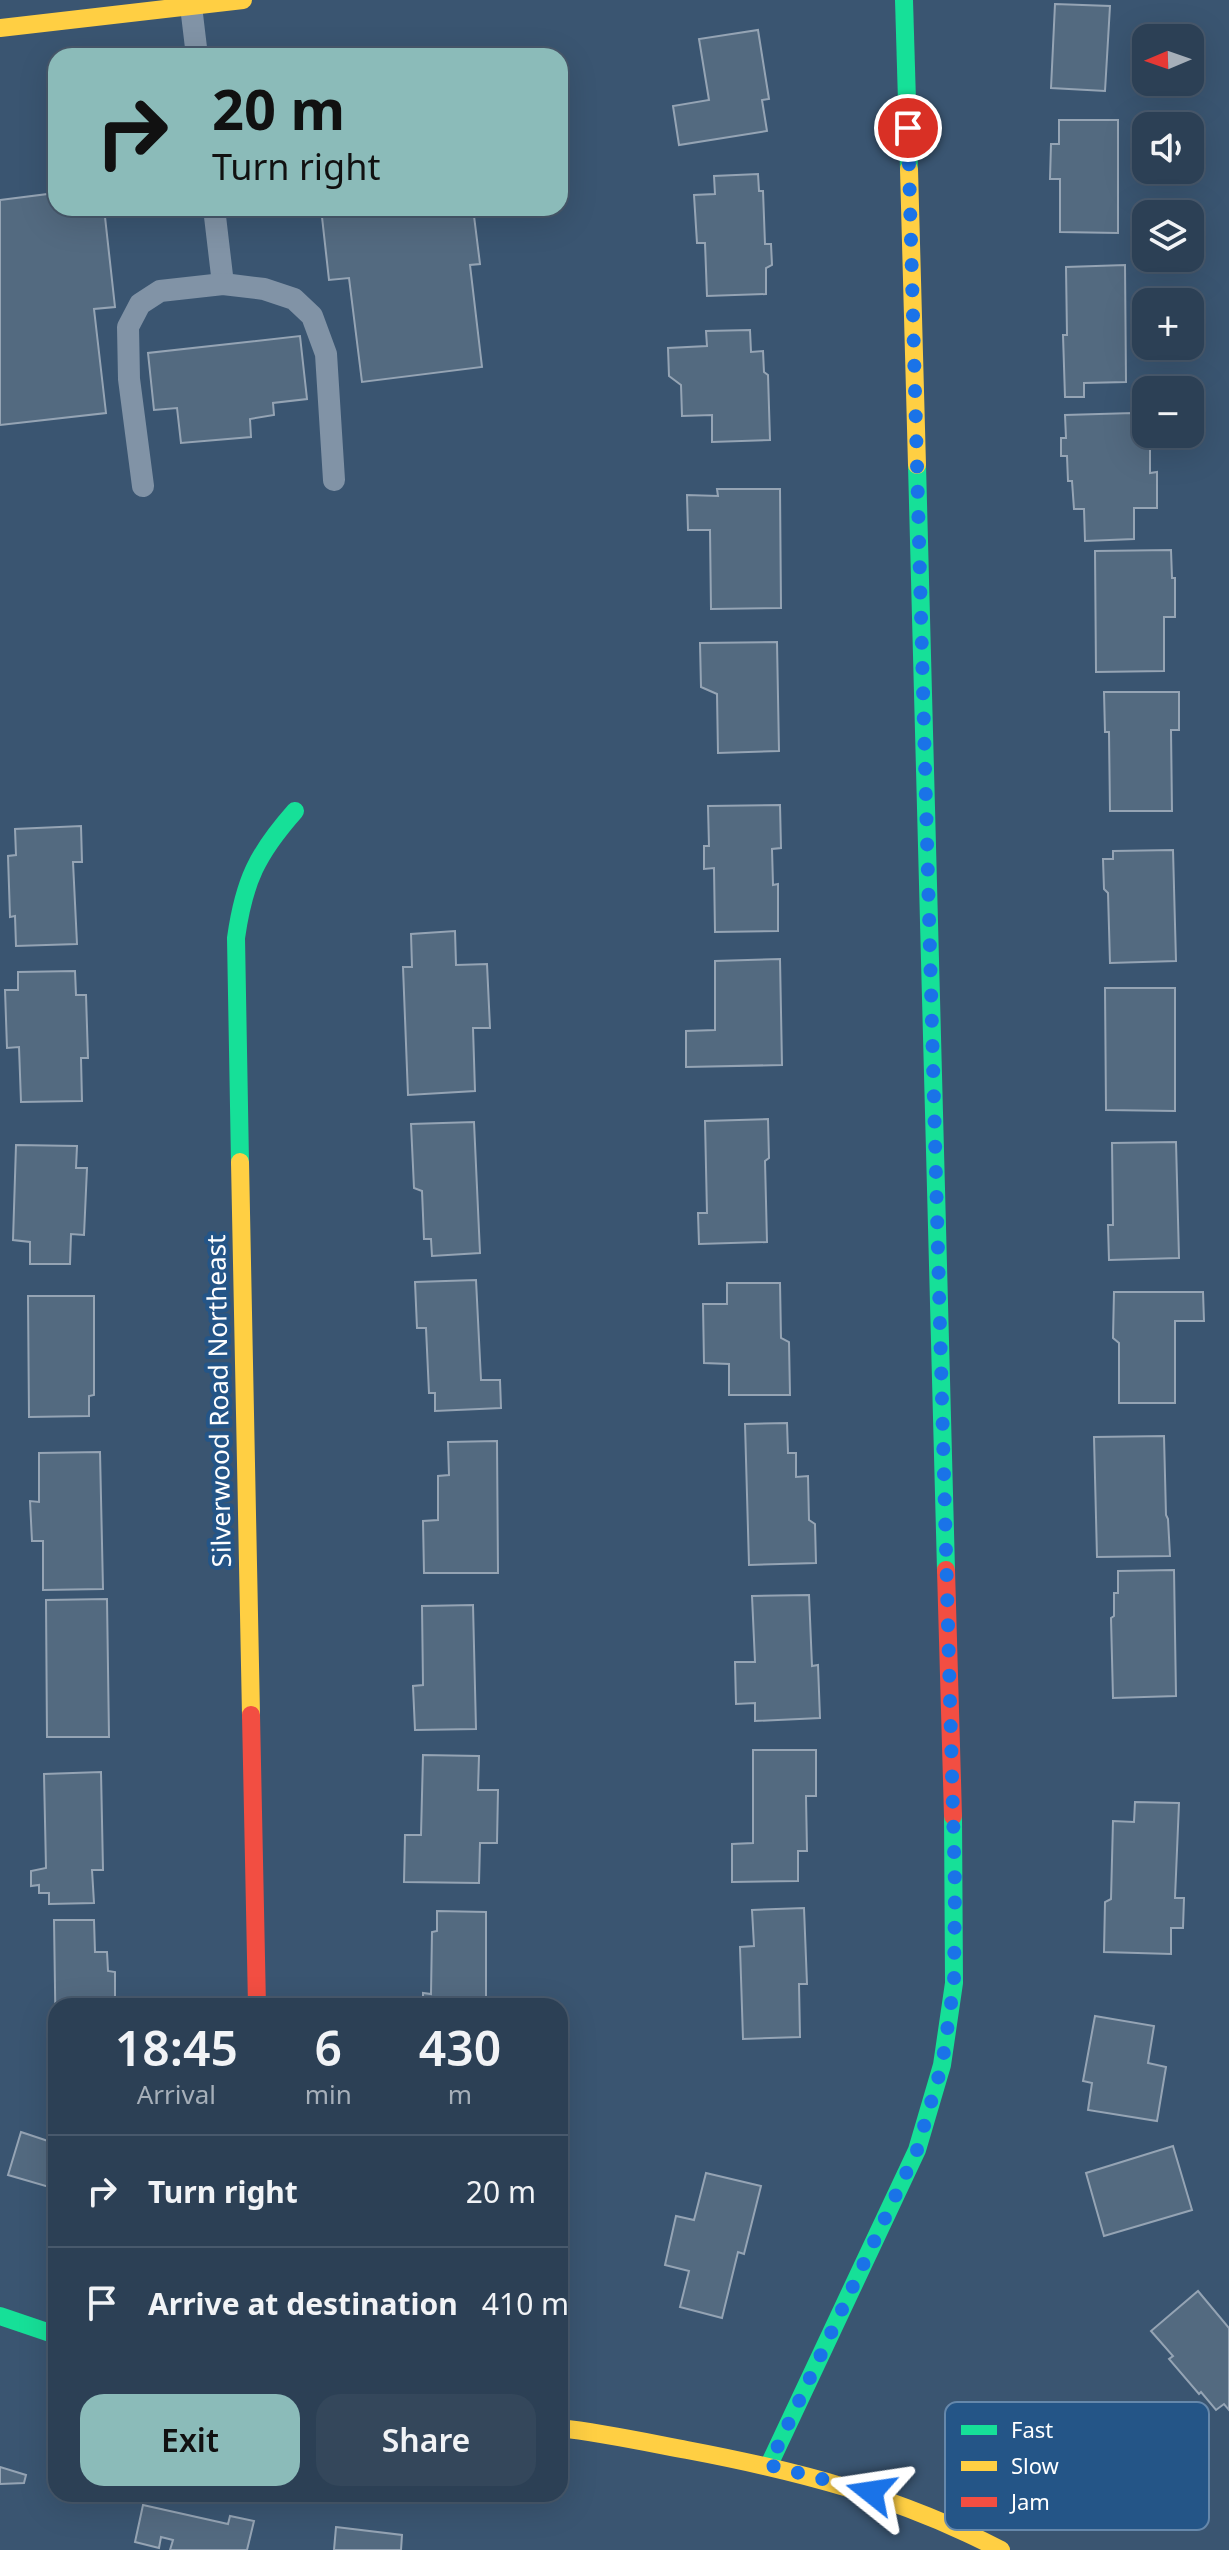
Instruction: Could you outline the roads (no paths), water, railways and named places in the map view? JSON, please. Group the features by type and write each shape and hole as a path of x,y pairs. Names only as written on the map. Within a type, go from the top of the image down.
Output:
{"street":[{"path":"0,28 243,0"},
{"path":"769,2465 917,2150 942,2065 954,1983 955,1887 904,0"},
{"name":"Silverwood Road Northeast","path":"257,1998 236,938 241,900 254,864 271,837 295,811"},
{"path":"0,2316 48,2332"},
{"path":"568,2429 769,2465 871,2492 945,2523"},
{"path":"963,2530 1001,2550"}],"lane":[{"path":"191,6 196,48"},
{"path":"215,216 223,284"},
{"path":"143,486 129,379 128,327 140,304 160,291 223,284 264,289 294,299 312,316 326,354 334,480"}]}
